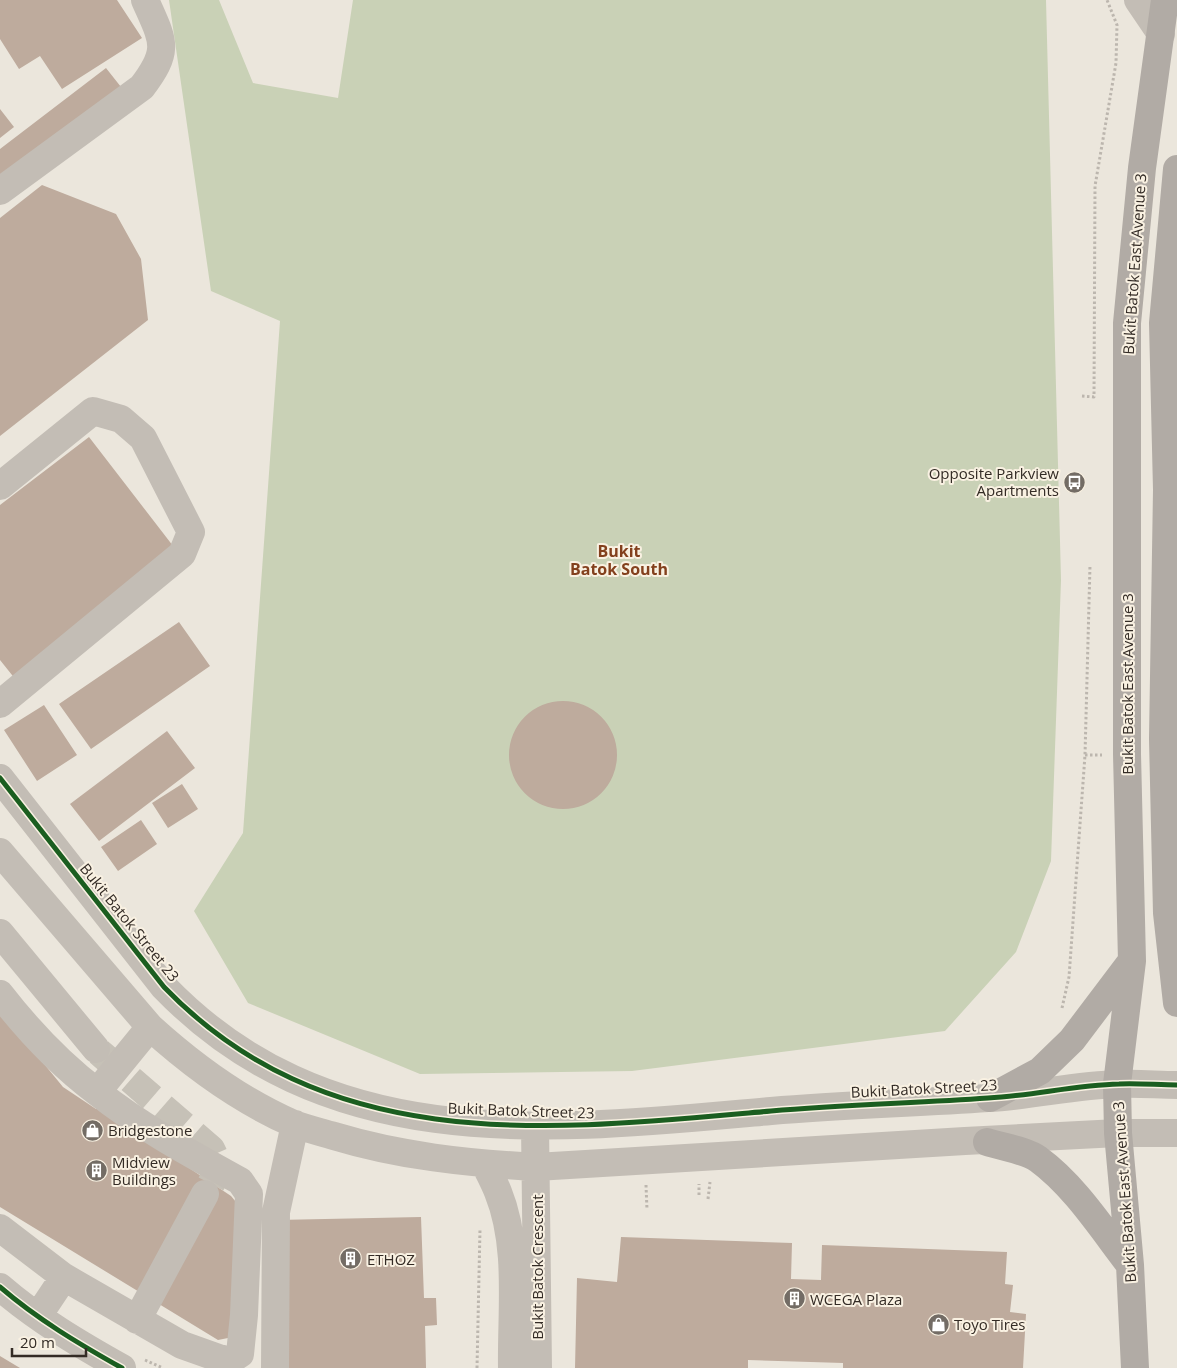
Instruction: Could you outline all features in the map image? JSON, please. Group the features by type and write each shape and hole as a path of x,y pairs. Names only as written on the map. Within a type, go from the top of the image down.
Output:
{"main road":[{"name":"Bukit Batok East Avenue 3","path":"1135,1368 1130,1265 1118,1133 1117,1084 1132,961 1127,754 1127,323 1142,168 1165,0"},
{"path":"1177,169 1163,324 1168,490 1163,739 1177,1003"},
{"path":"990,1098 1040,1071 1072,1040 1132,961"},
{"path":"987,1142 1036,1158 1069,1188 1130,1265"}],"street":[{"path":"0,191 142,87 157,67 161,57 160,35 145,0"},
{"path":"1138,0 1160,34"},
{"path":"0,486 93,411 121,419 143,438 191,532 182,554 0,704"},
{"name":"Bukit Batok Street 23","path":"0,778 164,987 204,1023 243,1052 301,1083 367,1107 440,1120 535,1126 622,1124 848,1105 990,1098 1117,1084 1177,1085"},
{"path":"0,852 150,1027 174,1049 224,1086 295,1124 406,1154 485,1164 536,1167 1118,1133 1177,1133"},
{"path":"0,933 96,1049"},
{"path":"0,994 34,1034 97,1092 171,1142 240,1182 247,1188 249,1194 244,1315 240,1354 232,1360 224,1360 182,1345 64,1277 0,1228"},
{"path":"97,1092 150,1027"},
{"path":"275,1368 276,1212 295,1124"},
{"name":"Bukit Batok Crescent","path":"535,1126 538,1368"},
{"name":"Bukit Batok Crescent","path":"485,1164 498,1193 507,1226 511,1252 512,1368"},
{"path":"137,1320 205,1194"},
{"path":"38,1316 64,1277"},
{"path":"0,1287 38,1316 86,1348 122,1368"}],"path":[{"path":"1082,396 1094,397 1095,186 1116,63 1117,25 1107,0"},
{"path":"1060,1016 1069,978 1086,754 1090,565"},
{"path":"708,1185 708,1198"},
{"path":"647,1198 647,1210"},
{"path":"477,1368 480,1225"}],"green space":[{"path":"169,0 219,0 253,83 338,98 353,0 1046,0 1061,580 1051,861 1016,952 945,1031 632,1071 420,1074 248,1003 194,911 243,833 280,321 211,291"}],"building":[{"path":"0,0 117,0 142,38 62,89 40,56 19,69 0,39"},
{"path":"106,68 121,87 0,179 0,149"},
{"path":"0,109 14,127 0,138"},
{"path":"42,185 116,214 141,259 148,320 0,436 0,218"},
{"path":"89,437 180,555 16,680 0,660 0,505"},
{"path":"179,622 210,666 91,749 59,704"},
{"path":"563,701 584,705 601,717 613,734 617,755 613,776 601,793 584,805 563,809 542,805 525,793 513,776 509,755 513,734 525,717 542,705"},
{"path":"44,705 77,755 37,781 4,730"},
{"path":"167,731 195,768 99,841 70,804"},
{"path":"182,784 198,809 168,828 152,803"},
{"path":"141,820 157,844 118,871 101,847"},
{"name":"Midview Buildings","path":"0,1010 63,1087 96,1109 98,1107 231,1196 236,1202 233,1337 218,1340 0,1207"},
{"name":"ETHOZ","path":"421,1217 424,1298 436,1298 437,1325 425,1326 426,1368 282,1368 277,1220"},
{"name":"WCEGA Plaza","path":"621,1237 792,1243 791,1279 821,1280 822,1245 1007,1252 1005,1284 1013,1285 1010,1312 1026,1314 1023,1368 843,1368 843,1363 748,1360 748,1368 575,1368 577,1278 617,1282"},
{"path":"0,1356 20,1368 0,1368"}],"tunnel":[{"path":"99,1052 211,1149 217,1166 211,1184"}],"cycle path":[{"path":"0,778 164,987 229,1042 299,1082 372,1107 449,1121 528,1125 609,1124 798,1109 1004,1097 1103,1085 1177,1085"},
{"path":"0,1287 29,1310 59,1330 122,1368"}],"place":[{"name":"Opposite Parkview Apartments","path":"1075,482"},
{"name":"Bridgestone","path":"92,1130"},
{"name":"Midview Buildings","path":"96,1171"},
{"name":"ETHOZ","path":"351,1259"},
{"name":"WCEGA Plaza","path":"794,1299"},
{"name":"Toyo Tires","path":"938,1324"}],"district":[{"name":"Bukit Batok South","path":"619,560"}]}
